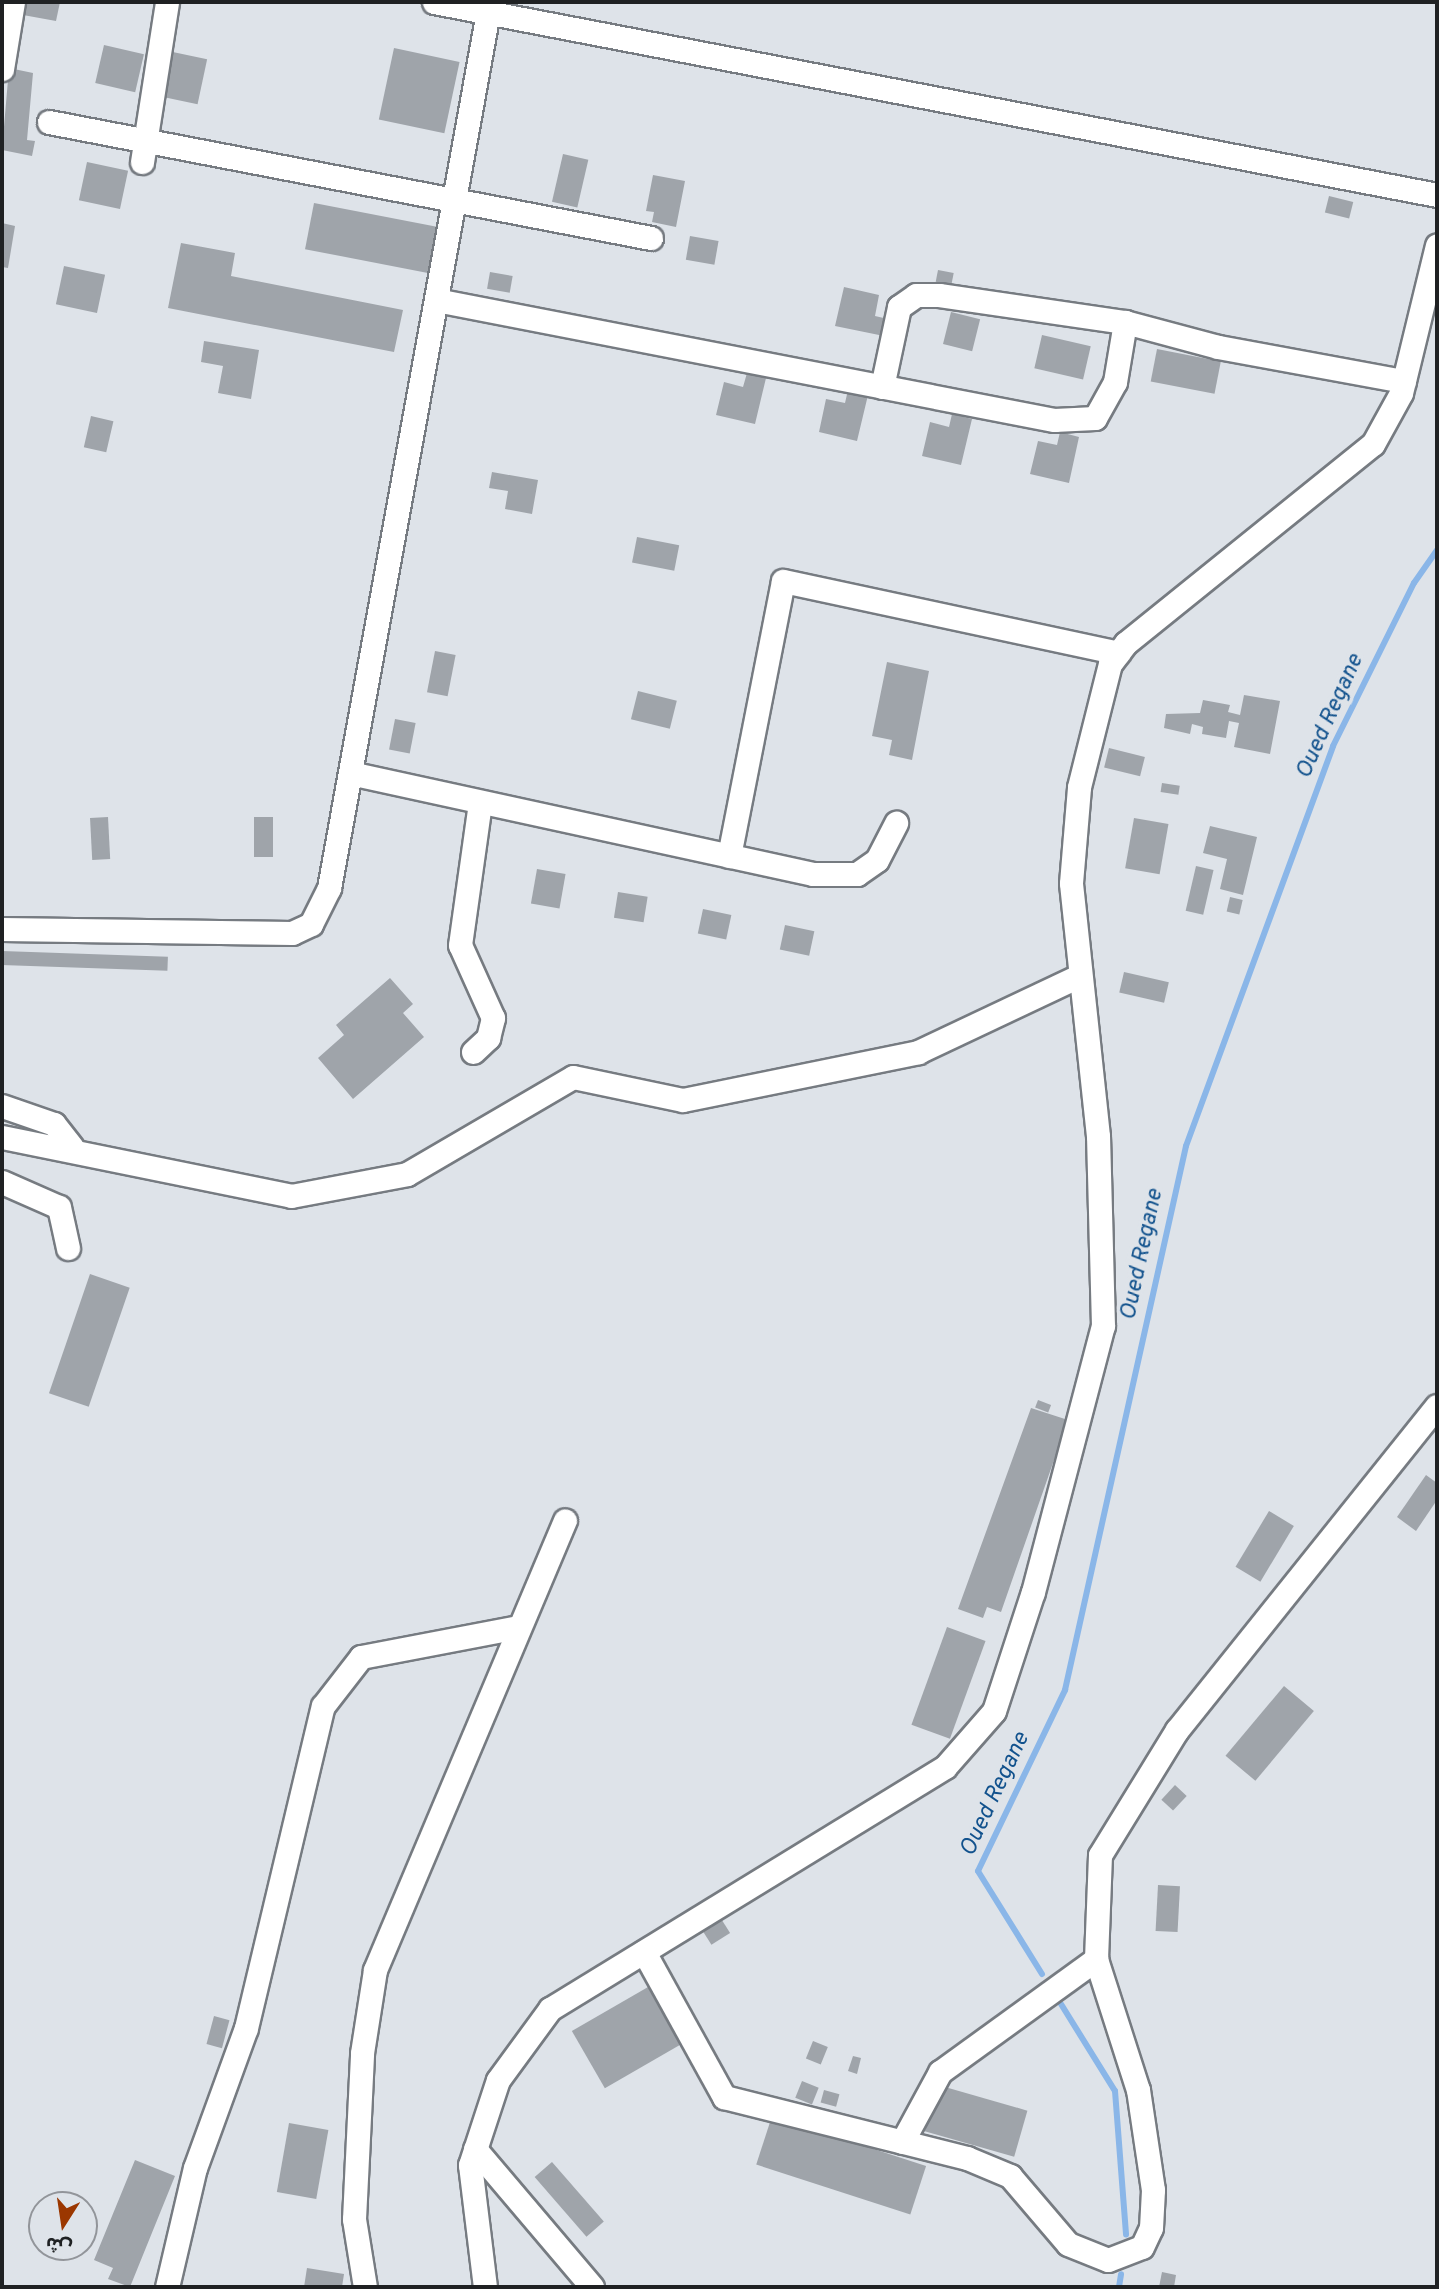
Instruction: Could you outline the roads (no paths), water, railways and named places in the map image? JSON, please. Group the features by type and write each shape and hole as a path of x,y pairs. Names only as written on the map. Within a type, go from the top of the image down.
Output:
{"lane":[{"path":"2,69 13,2"},
{"path":"144,151 167,2"},
{"path":"434,2 1437,195"},
{"path":"2,929 292,933 311,924 329,888 488,12"},
{"path":"49,122 144,151 454,199 650,238"},
{"path":"485,2287 471,2178 475,2150 498,2080 550,2009 946,1768 994,1711 1033,1592 1103,1326 1098,1136 1077,977 1071,883 1079,787 1118,653 1373,444 1404,381 1437,245"},
{"path":"882,387 899,307 916,295 1125,322 1218,347 1404,381"},
{"path":"436,300 1054,420 1095,418 1115,382 1125,322"},
{"path":"729,856 783,581 1118,653"},
{"path":"350,773 813,874 857,874 877,860 896,823"},
{"path":"473,1052 488,1038 493,1018 460,945 480,802"},
{"path":"2,1137 72,1147 292,1196 407,1174 573,1077 683,1100 918,1052 1077,977"},
{"path":"2,1106 54,1124 72,1147"},
{"path":"2,1182 59,1207 68,1248"},
{"path":"644,1952 724,2097 902,2142 1010,2176 1068,2244 1108,2260 1142,2247 1151,2228 1149,2152 1138,2090 1096,1959 1100,1855 1111,1830 1177,1730 1437,1406"},
{"path":"365,2287 354,2219 362,2053 376,1970 518,1627 565,1521"},
{"path":"167,2287 195,2168 246,2028 323,1706 360,1657 518,1627"},
{"path":"902,2142 940,2072 1096,1959"},
{"path":"475,2150 592,2287"}],"waterway":[{"name":"Oued Regane","path":"1042,1974 978,1871 1065,1690 1186,1146 1333,746 1414,583 1437,550"},
{"name":"Oued Regane","path":"1061,2004 1115,2091 1126,2235"},
{"name":"Oued Regane","path":"1119,2287 1121,2274"}]}
